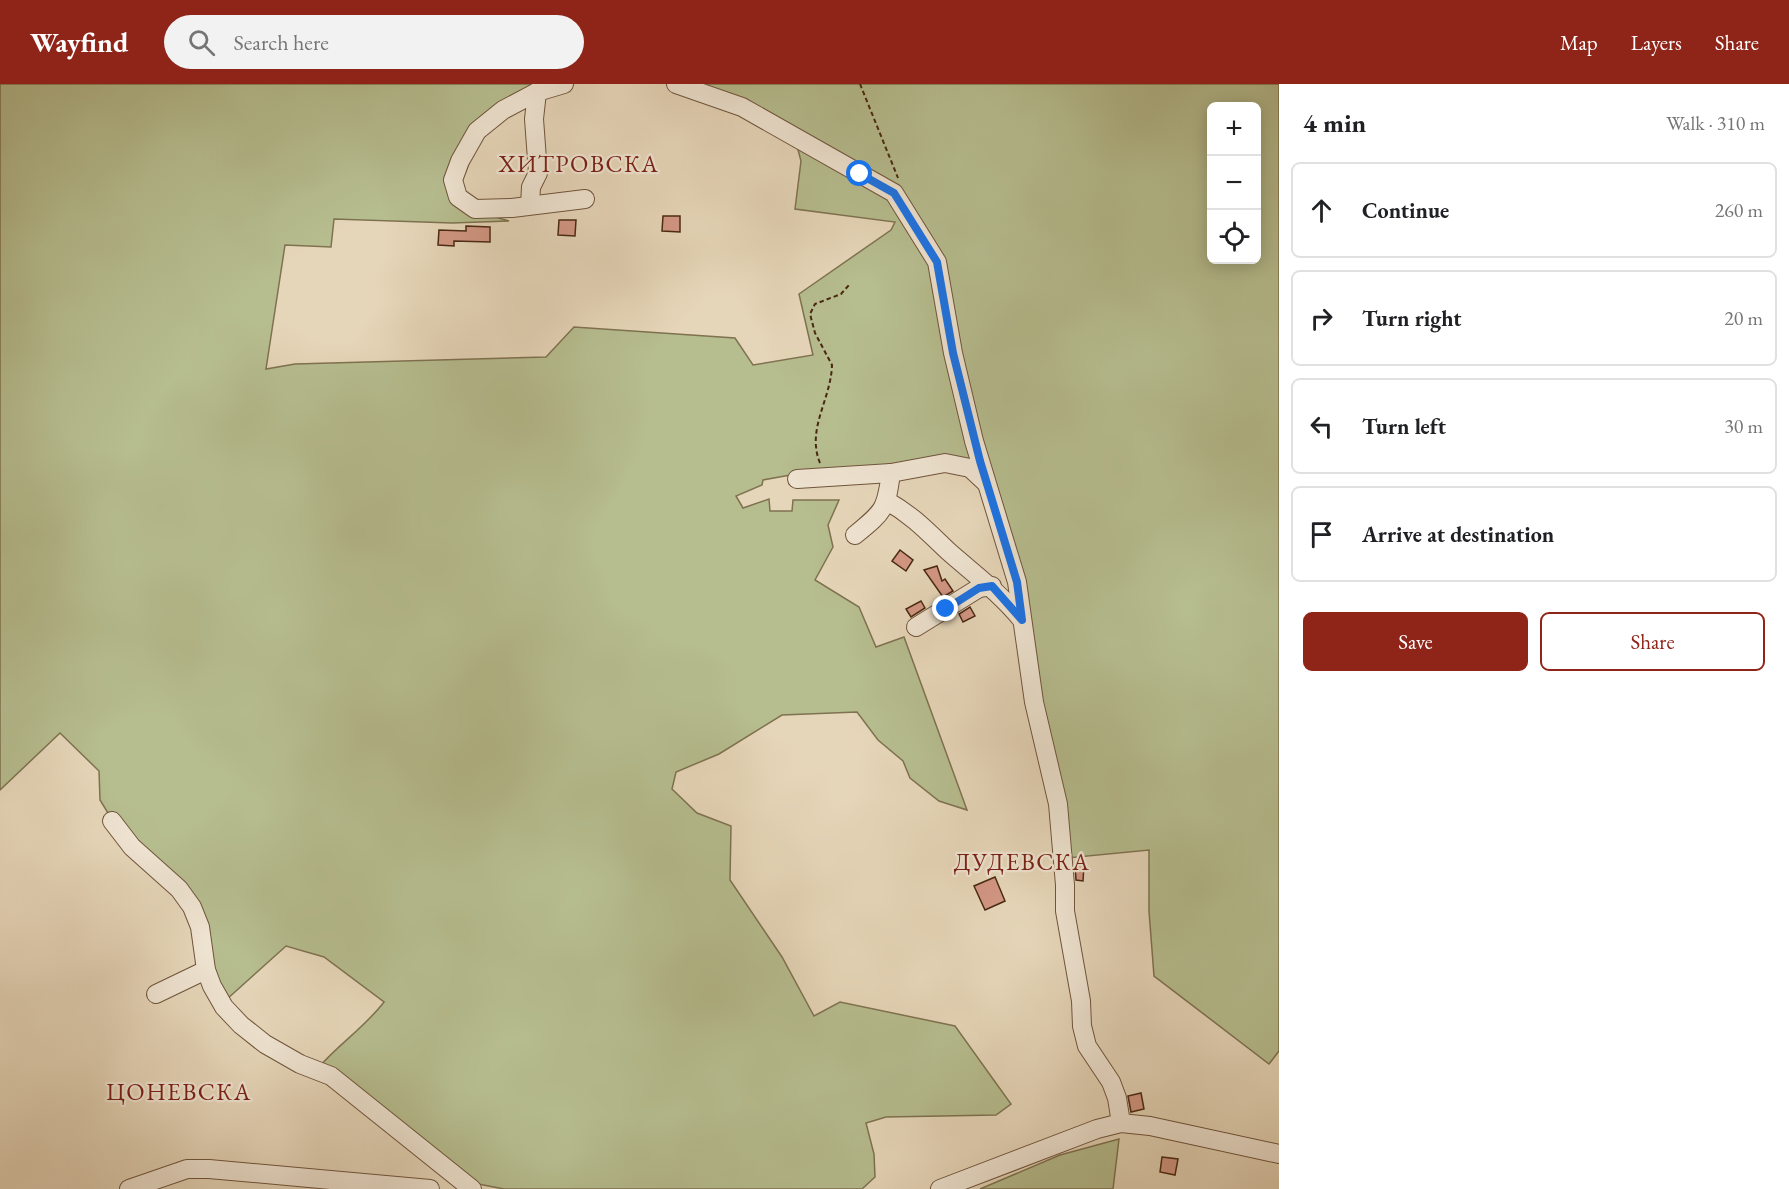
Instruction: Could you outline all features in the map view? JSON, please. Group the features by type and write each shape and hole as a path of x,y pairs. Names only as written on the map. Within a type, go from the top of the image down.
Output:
{"street":[{"path":"564,84 537,92 503,110 477,131 460,160 453,180 458,197 475,209 585,199"},
{"path":"676,84 742,107 894,193 937,262 953,353 985,482 1017,582 1034,702 1058,804 1065,911 1082,1001 1082,1026 1087,1046 1111,1082 1118,1098 1121,1123"},
{"path":"530,205 531,187 538,173 534,119 537,92"},
{"path":"797,479 891,472 945,463 970,468 985,482"},
{"path":"855,536 881,514 887,501 891,472"},
{"path":"887,501 913,516 948,551 992,586 1022,620"},
{"path":"916,627 979,588 992,586"},
{"path":"112,821 132,847 179,889 192,907 200,927 206,970 224,1007 241,1025 265,1044 300,1064 331,1076 472,1189"},
{"path":"156,994 206,970"},
{"path":"940,1189 1097,1129 1121,1123 1150,1126 1279,1154"},
{"path":"129,1189 187,1169 209,1169 430,1189"}],"path":[{"path":"860,84 899,180"},
{"path":"843,476 820,464 814,449 814,436 832,365 815,333 810,314 815,304 841,294 849,285"}],"green space":[{"path":"0,84 558,84 487,120 456,195 478,212 509,221 452,223 334,219 331,247 285,245 266,369 295,364 546,357 574,327 735,338 753,365 813,355 799,294 891,230 895,222 795,209 801,161 796,142 678,84 1279,84 1279,1051 1269,1064 1154,976 1149,911 1149,850 1067,858 1021,601 976,470 796,474 763,480 762,485 736,496 743,508 769,499 770,511 792,511 793,500 839,500 828,525 833,547 815,580 859,607 876,647 904,637 967,810 939,801 910,778 903,761 878,740 857,712 782,715 719,754 676,772 672,789 697,813 731,826 730,880 782,957 814,1016 840,1002 955,1026 1011,1104 996,1115 886,1117 866,1123 874,1154 875,1177 862,1189 504,1189 468,1182 320,1066 384,1002 324,957 286,946 226,1000 219,991 200,917 119,831 100,800 99,771 60,733 0,790"},
{"path":"1119,1139 1113,1189 980,1189 1060,1155"}],"building":[{"path":"663,216 680,216 680,232 662,231"},
{"path":"559,220 576,220 575,236 558,235"},
{"path":"466,226 490,227 490,242 454,241 454,246 438,245 439,230 466,231"},
{"path":"900,550 913,560 906,571 892,561"},
{"path":"937,566 942,581 945,579 953,591 943,597 924,570"},
{"path":"921,601 925,608 911,617 906,609"},
{"path":"970,607 975,616 963,622 959,614"},
{"path":"1075,865 1084,865 1083,881 1076,880"},
{"path":"995,877 1005,901 985,910 974,886"},
{"path":"1141,1093 1144,1109 1131,1112 1128,1096"},
{"path":"1162,1157 1178,1159 1175,1175 1160,1172"}],"district":[{"name":"ХИТРОВСКА","path":"579,163"},
{"name":"ДУДЕВСКА","path":"1022,861"},
{"name":"ЦОНЕВСКА","path":"179,1091"}],"route":[{"path":"860,174 894,193 937,262 953,353 985,482 1017,582 1022,620 992,586 979,588 946,609"}]}
